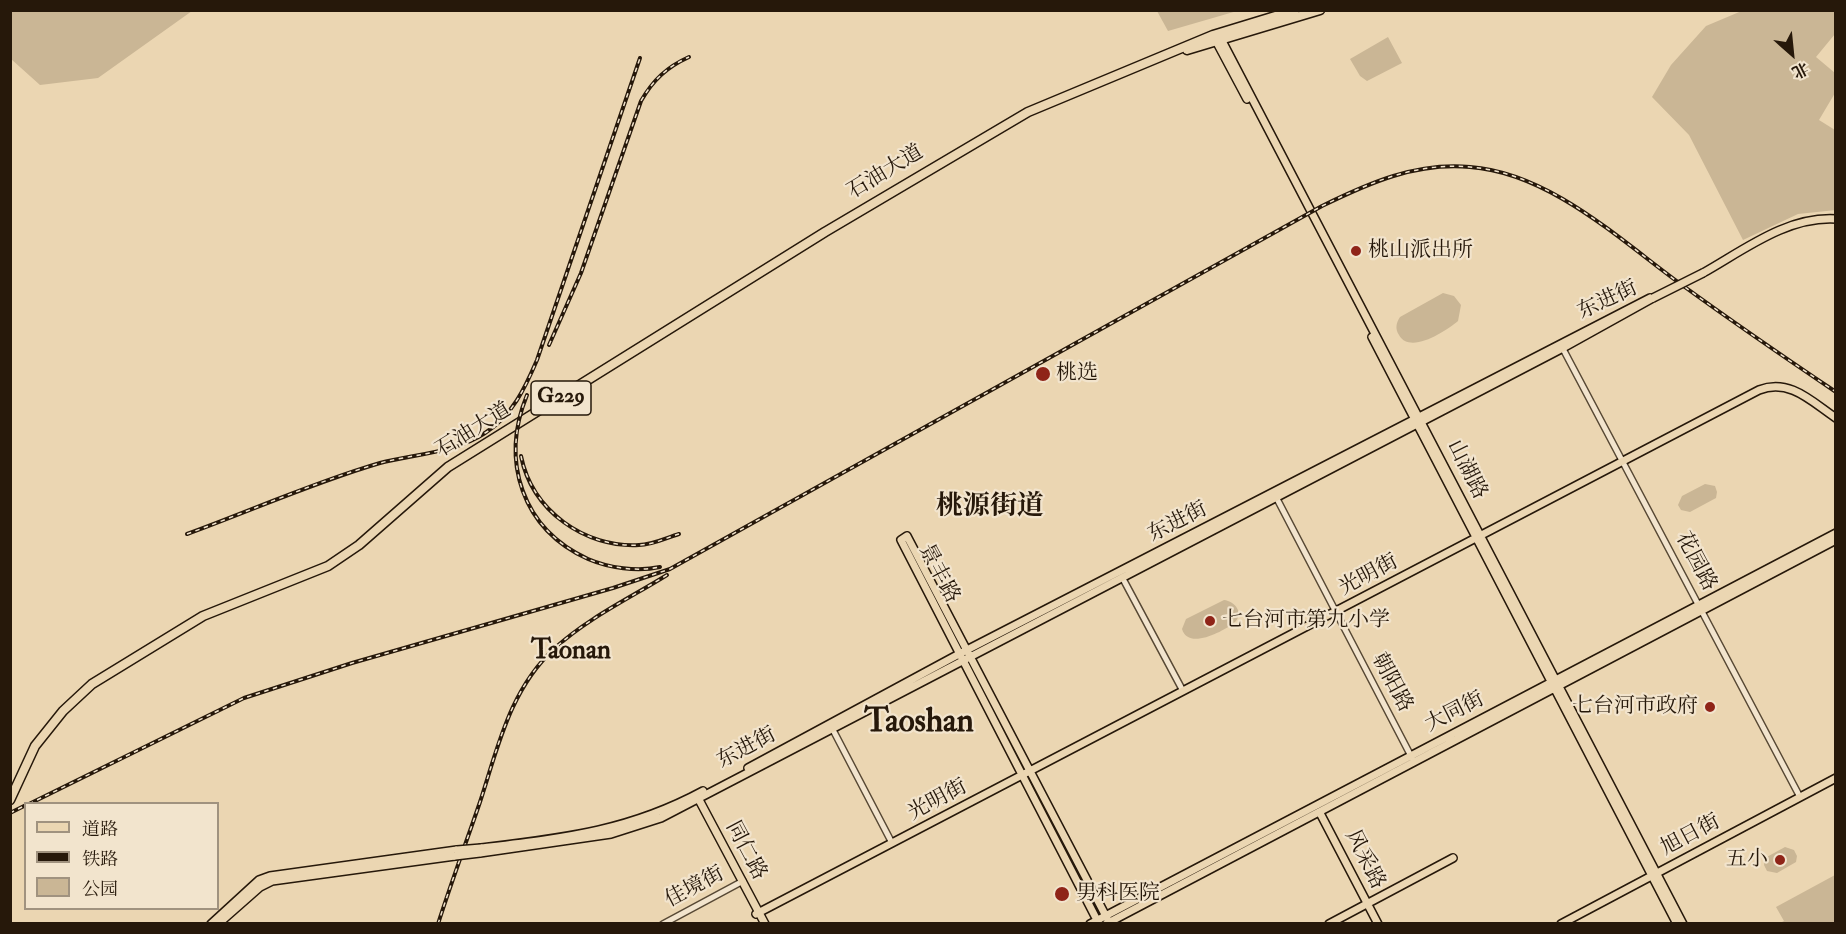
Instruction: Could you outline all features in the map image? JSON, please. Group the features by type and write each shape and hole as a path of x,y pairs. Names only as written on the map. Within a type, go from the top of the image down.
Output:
{"highway":[{"name":"石油大道","path":"11,798 35,746 63,711 101,679 203,616 328,566 359,545 448,467 968,145 1063,96 1163,56 1294,10"},
{"name":"石油大道","path":"1218,38 1320,10"}],"main road":[{"name":"山湖路","path":"1218,38 1683,924"},
{"name":"东进街","path":"697,797 1274,494 1703,273 1781,230 1804,220 1836,219"},
{"name":"光明街","path":"758,913 1769,386 1792,388 1836,418"},
{"name":"东进街","path":"211,924 259,880 270,876 481,850 611,829 655,815 697,797 832,728 965,655 1122,577 1274,494"},
{"name":"大同街","path":"1095,922 1108,921 1320,813 1836,533"},
{"name":"景丰路","path":"965,655 901,540 907,536 1026,773 1108,921"},
{"name":"大同街","path":"1700,607 1836,540"},
{"name":"大同街","path":"1108,921 1410,754 1556,683"},
{"name":"景丰路","path":"1026,773 1095,922"},
{"name":"旭日街","path":"1561,924 1836,778"},
{"name":"同仁路","path":"697,797 763,924"},
{"name":"风采路","path":"1320,813 1378,924"},
{"name":"东进街","path":"218,924 260,887 272,881 456,853"},
{"path":"1329,924 1453,858"},
{"name":"山湖路","path":"1655,874 1677,924"}],"street":[{"name":"花园路","path":"1561,345 1800,797"},
{"name":"朝阳路","path":"1274,494 1414,762"},
{"path":"1122,577 1183,691"},
{"path":"832,728 892,843"},
{"name":"佳境街","path":"663,924 741,882"}],"green space":[{"path":"11,10 192,11 98,78 40,85 11,59"},
{"path":"1744,10 1835,11 1835,34 1816,57 1835,73 1835,93 1819,120 1835,130 1836,210 1798,214 1743,240 1689,135 1652,97 1671,65 1706,26"},
{"path":"1157,11 1237,11 1168,31"},
{"path":"1388,37 1402,63 1367,81 1360,76 1350,59"},
{"path":"1443,293 1454,296 1461,305 1458,321 1428,339 1411,343 1404,341 1397,328 1400,317"},
{"path":"1705,484 1715,486 1716,498 1690,512 1681,510 1678,505 1682,496"},
{"name":"七台河市第九小学","path":"1224,600 1235,605 1239,612 1234,623 1222,631 1198,639 1185,635 1182,629 1186,619"},
{"name":"五小","path":"1785,847 1794,850 1797,856 1796,862 1777,873 1767,871 1764,865 1765,858"},
{"path":"1835,875 1835,923 1780,923 1784,921 1776,907"}],"railway":[{"path":"549,345 581,273 641,101 661,75 689,57"},
{"path":"187,534 380,463 461,445 485,433 503,418 522,391 537,360 640,58"},
{"path":"33,802 244,698 352,663 613,588 670,569 1322,206 1375,182 1412,171 1450,166 1470,167 1500,172 1556,195 1609,229 1701,299 1836,392"},
{"path":"527,395 519,420 516,444 517,468 523,490 533,511 547,530 565,546 596,562 633,569 660,567"},
{"path":"521,456 536,494 549,509 581,533 599,540 639,545 654,543 679,534"},
{"path":"438,924 507,720 527,682 540,664 568,637 667,575"},
{"path":"10,813 24,806"}],"place":[{"name":"桃山派出所","path":"1356,251"},
{"name":"桃选","path":"1043,374"},
{"name":"七台河市第九小学","path":"1210,621"},
{"name":"七台河市政府","path":"1710,707"},
{"name":"五小","path":"1780,860"},
{"name":"男科医院","path":"1062,894"}],"district":[{"name":"桃源街道","path":"990,508"},
{"name":"Taonan","path":"571,652"},
{"name":"Taoshan","path":"919,724"}]}
